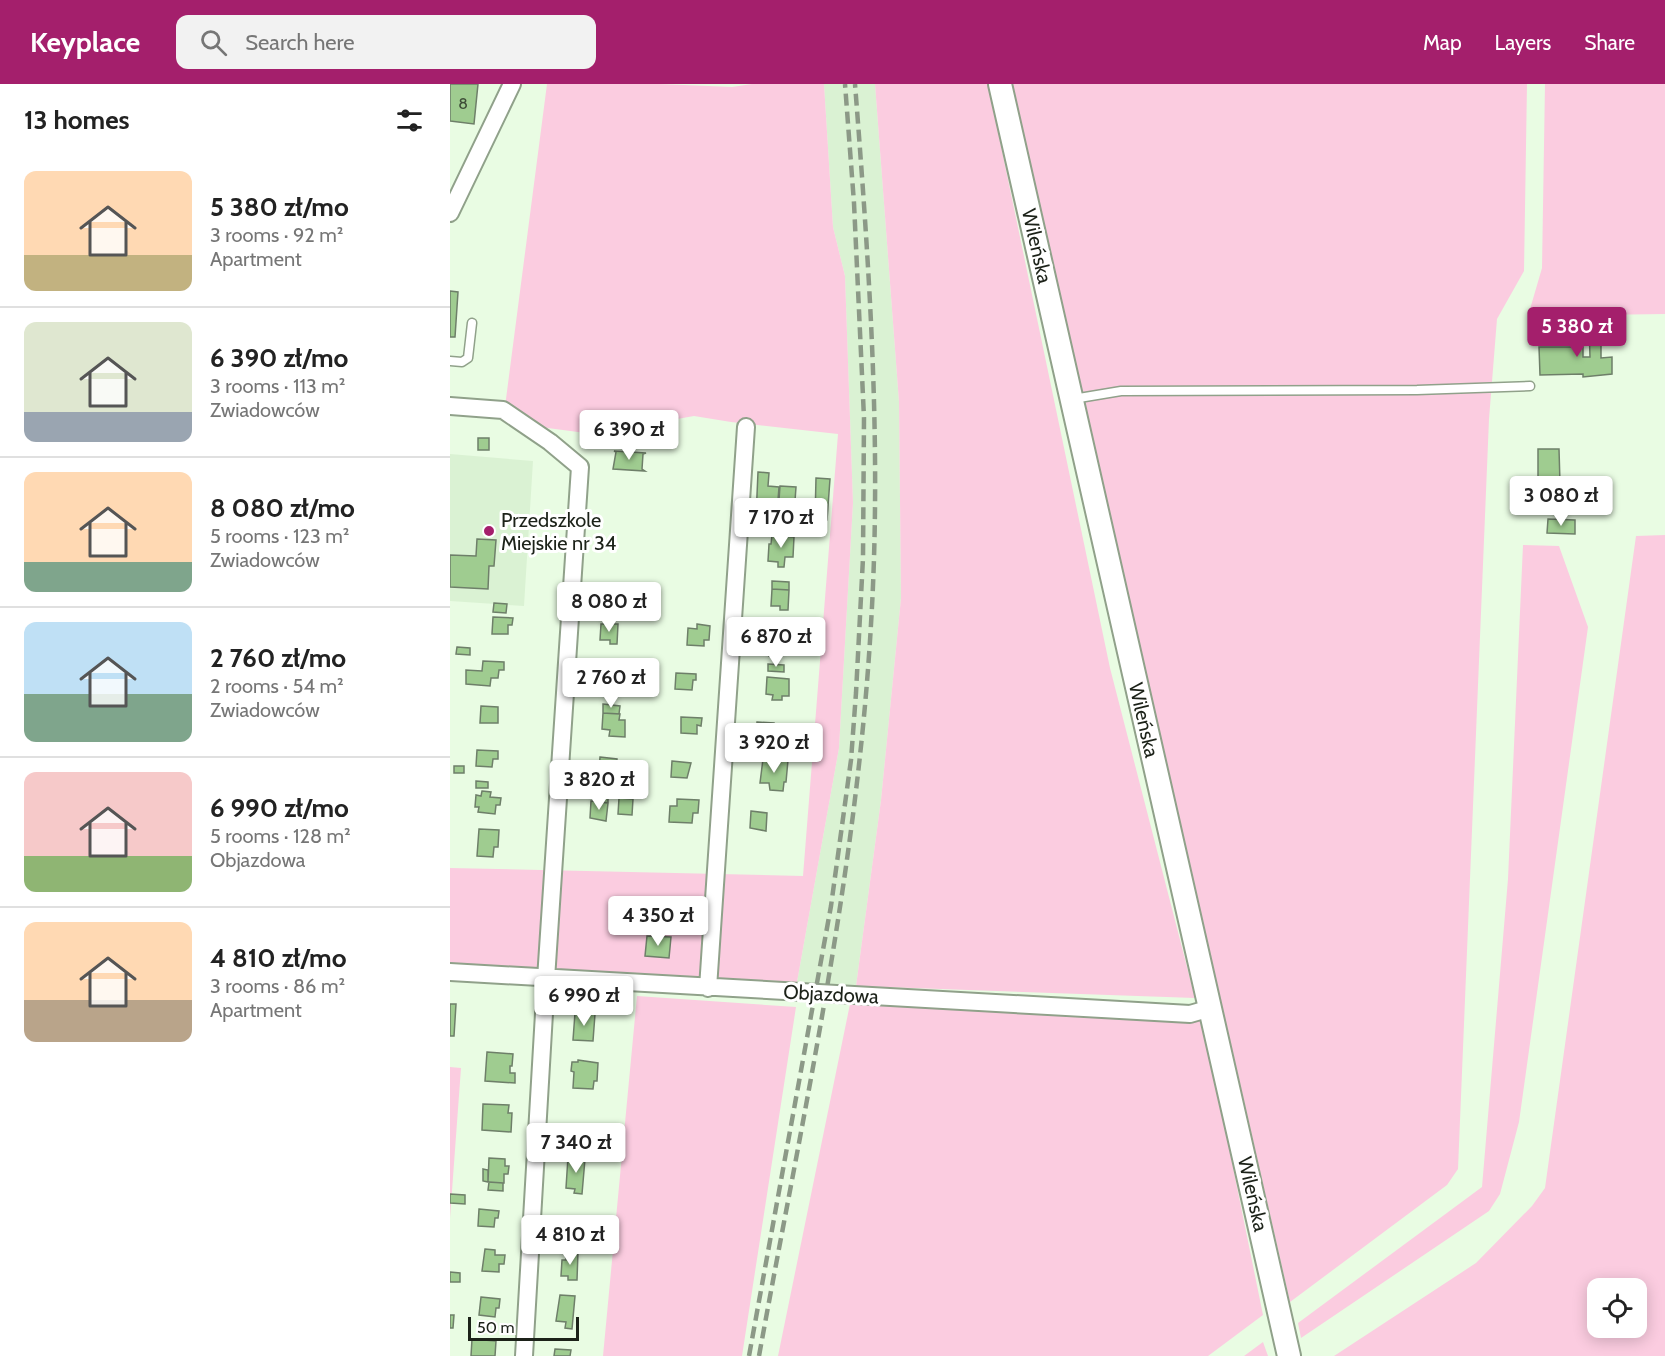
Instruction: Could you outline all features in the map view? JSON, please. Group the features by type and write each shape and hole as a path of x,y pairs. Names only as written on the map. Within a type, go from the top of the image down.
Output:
{"street":[{"path":"450,213 512,84"},
{"name":"Wileńska","path":"1000,84 1289,1356"},
{"path":"450,406 503,410 550,442 580,467 524,1356"},
{"path":"708,988 746,427"},
{"name":"Objazdowa","path":"450,972 1191,1014 1211,1008"}],"lane":[{"path":"450,360 462,362 468,358 472,323"},
{"path":"1072,399 1121,391 1473,389 1530,386"}],"shaded area":[{"path":"547,84 659,84 732,87 752,84 824,84 833,227 845,276 853,503 839,748 797,982 450,963 450,868 803,876 838,434 694,416 593,434 503,422"},
{"path":"824,84 875,84 899,402 901,598 881,800 856,986 797,982 839,748 853,503 845,276 833,227"},
{"path":"875,84 988,84 1110,668 1195,998 856,986 881,800 901,598 899,402"},
{"path":"1011,84 1527,84 1524,271 1497,319 1489,419 1458,1169 1447,1185 1290,1302"},
{"path":"1545,84 1665,84 1665,314 1528,316 1542,268"},
{"name":"Przedszkole Miejskie nr 34","path":"450,454 533,461 524,606 450,601"},
{"path":"1665,535 1665,1356 1334,1356 1476,1263 1532,1206 1545,1188 1636,536"},
{"path":"1523,545 1559,546 1588,627 1519,1122 1500,1194 1489,1211 1301,1338 1298,1323 1482,1187 1508,879"},
{"path":"637,996 796,1007 742,1356 603,1356"},
{"path":"850,1004 1203,1020 1263,1315 1208,1356 778,1356"},
{"path":"450,1067 461,1068 450,1218"},
{"path":"1263,1342 1268,1356 1244,1356"}],"building":[{"path":"450,84 478,84 474,124 450,121"},
{"path":"450,291 458,292 455,337 450,337"},
{"path":"1600,324 1600,333 1605,333 1605,345 1601,345 1601,358 1612,357 1612,374 1583,377 1583,374 1540,375 1539,347 1583,347 1583,357 1590,357 1589,325"},
{"path":"478,438 489,438 489,450 478,450"},
{"path":"1538,449 1559,449 1560,483 1538,484"},
{"path":"614,451 646,453 643,454 642,469 645,471 613,469 616,452"},
{"path":"758,472 769,473 768,486 779,487 778,500 767,500 766,518 756,518"},
{"path":"816,478 830,479 827,520 815,519"},
{"path":"780,486 796,487 795,501 779,500"},
{"path":"779,500 795,501 794,521 787,521 787,517 778,517"},
{"path":"1548,519 1575,520 1575,534 1547,533"},
{"path":"772,535 794,537 793,557 785,557 784,567 778,567 778,562 768,561"},
{"path":"477,539 496,540 494,566 489,566 488,589 450,587 450,555 476,556"},
{"path":"772,581 789,582 789,590 772,589"},
{"path":"772,589 789,590 788,610 780,610 780,606 771,606"},
{"path":"494,603 507,604 506,613 493,612"},
{"path":"493,617 513,618 512,625 508,625 508,634 492,634"},
{"path":"601,624 618,624 617,644 610,644 610,640 600,640"},
{"path":"697,624 710,626 709,640 704,640 704,646 687,645 688,628 697,629"},
{"path":"767,625 780,626 778,657 769,656 769,650 762,649 763,633 767,633"},
{"path":"457,647 470,648 470,655 456,654"},
{"path":"483,661 504,662 504,670 499,670 498,678 491,678 490,686 466,684 466,670 482,671"},
{"path":"768,664 784,665 784,672 768,671"},
{"path":"606,668 622,669 621,691 614,691 614,685 605,685"},
{"path":"676,673 696,674 692,690 675,689"},
{"path":"767,677 789,679 789,696 782,696 782,700 772,700 773,695 766,694"},
{"path":"603,704 620,706 619,714 603,713"},
{"path":"481,706 498,707 498,723 480,723"},
{"path":"603,713 620,714 619,720 625,720 625,737 609,736 610,730 602,729"},
{"path":"681,717 702,718 701,726 697,725 697,734 681,733"},
{"path":"757,722 774,723 772,743 764,743 764,739 756,739"},
{"path":"477,750 498,751 498,759 493,759 492,767 476,766"},
{"path":"600,757 617,759 616,774 599,773"},
{"path":"763,759 788,760 783,791 770,790 769,783 760,783"},
{"path":"672,761 691,763 687,778 671,777"},
{"path":"454,766 464,766 464,773 454,773"},
{"path":"476,781 488,782 488,788 476,788"},
{"path":"482,791 491,792 490,797 501,798 500,805 496,805 495,814 478,812 479,807 475,807 476,795 481,796"},
{"path":"596,793 608,794 608,803 596,802"},
{"path":"619,798 633,799 632,815 618,814"},
{"path":"677,799 699,800 698,813 693,813 692,823 669,822 670,806 677,806"},
{"path":"591,801 608,803 606,821 590,818"},
{"path":"751,811 767,813 766,831 750,828"},
{"path":"479,829 499,830 498,847 494,847 493,857 477,856"},
{"path":"647,936 671,937 669,958 645,956"},
{"path":"450,1004 456,1004 454,1036 450,1036"},
{"path":"575,1013 595,1014 593,1041 573,1040"},
{"path":"487,1052 513,1054 510,1073 515,1073 515,1083 485,1081"},
{"path":"578,1060 598,1063 597,1081 594,1081 593,1089 573,1088 572,1062 578,1062"},
{"path":"483,1104 509,1105 508,1113 512,1113 511,1132 482,1130"},
{"path":"568,1157 585,1159 582,1194 574,1193 575,1189 566,1188"},
{"path":"489,1158 505,1159 505,1166 509,1166 508,1174 504,1174 504,1183 488,1182"},
{"path":"483,1169 488,1170 488,1182 483,1181"},
{"path":"489,1182 503,1183 503,1191 488,1190"},
{"path":"450,1194 465,1195 465,1204 450,1203"},
{"path":"479,1209 499,1211 494,1227 478,1226"},
{"path":"569,1217 586,1219 583,1239 578,1238 578,1235 567,1234"},
{"path":"485,1249 495,1250 495,1255 505,1255 504,1264 499,1264 499,1272 482,1271"},
{"path":"566,1251 578,1251 577,1280 568,1280 568,1276 561,1276 562,1260 566,1260"},
{"path":"450,1272 460,1273 460,1282 450,1282"},
{"path":"560,1295 575,1296 572,1329 565,1328 566,1322 556,1321"},
{"path":"481,1297 500,1299 495,1317 479,1315"},
{"path":"450,1315 454,1315 453,1328 450,1328"},
{"path":"472,1339 496,1341 495,1356 471,1356"},
{"path":"555,1349 571,1350 570,1356 554,1356"}],"railway":[{"path":"749,1356 831,906 851,760 863,558 864,418 854,203 845,84"},
{"path":"759,1356 810,1083 841,900 854,809 871,624 875,489 872,354 855,84"}],"place":[{"name":"Przedszkole Miejskie nr 34","path":"489,531"}]}
